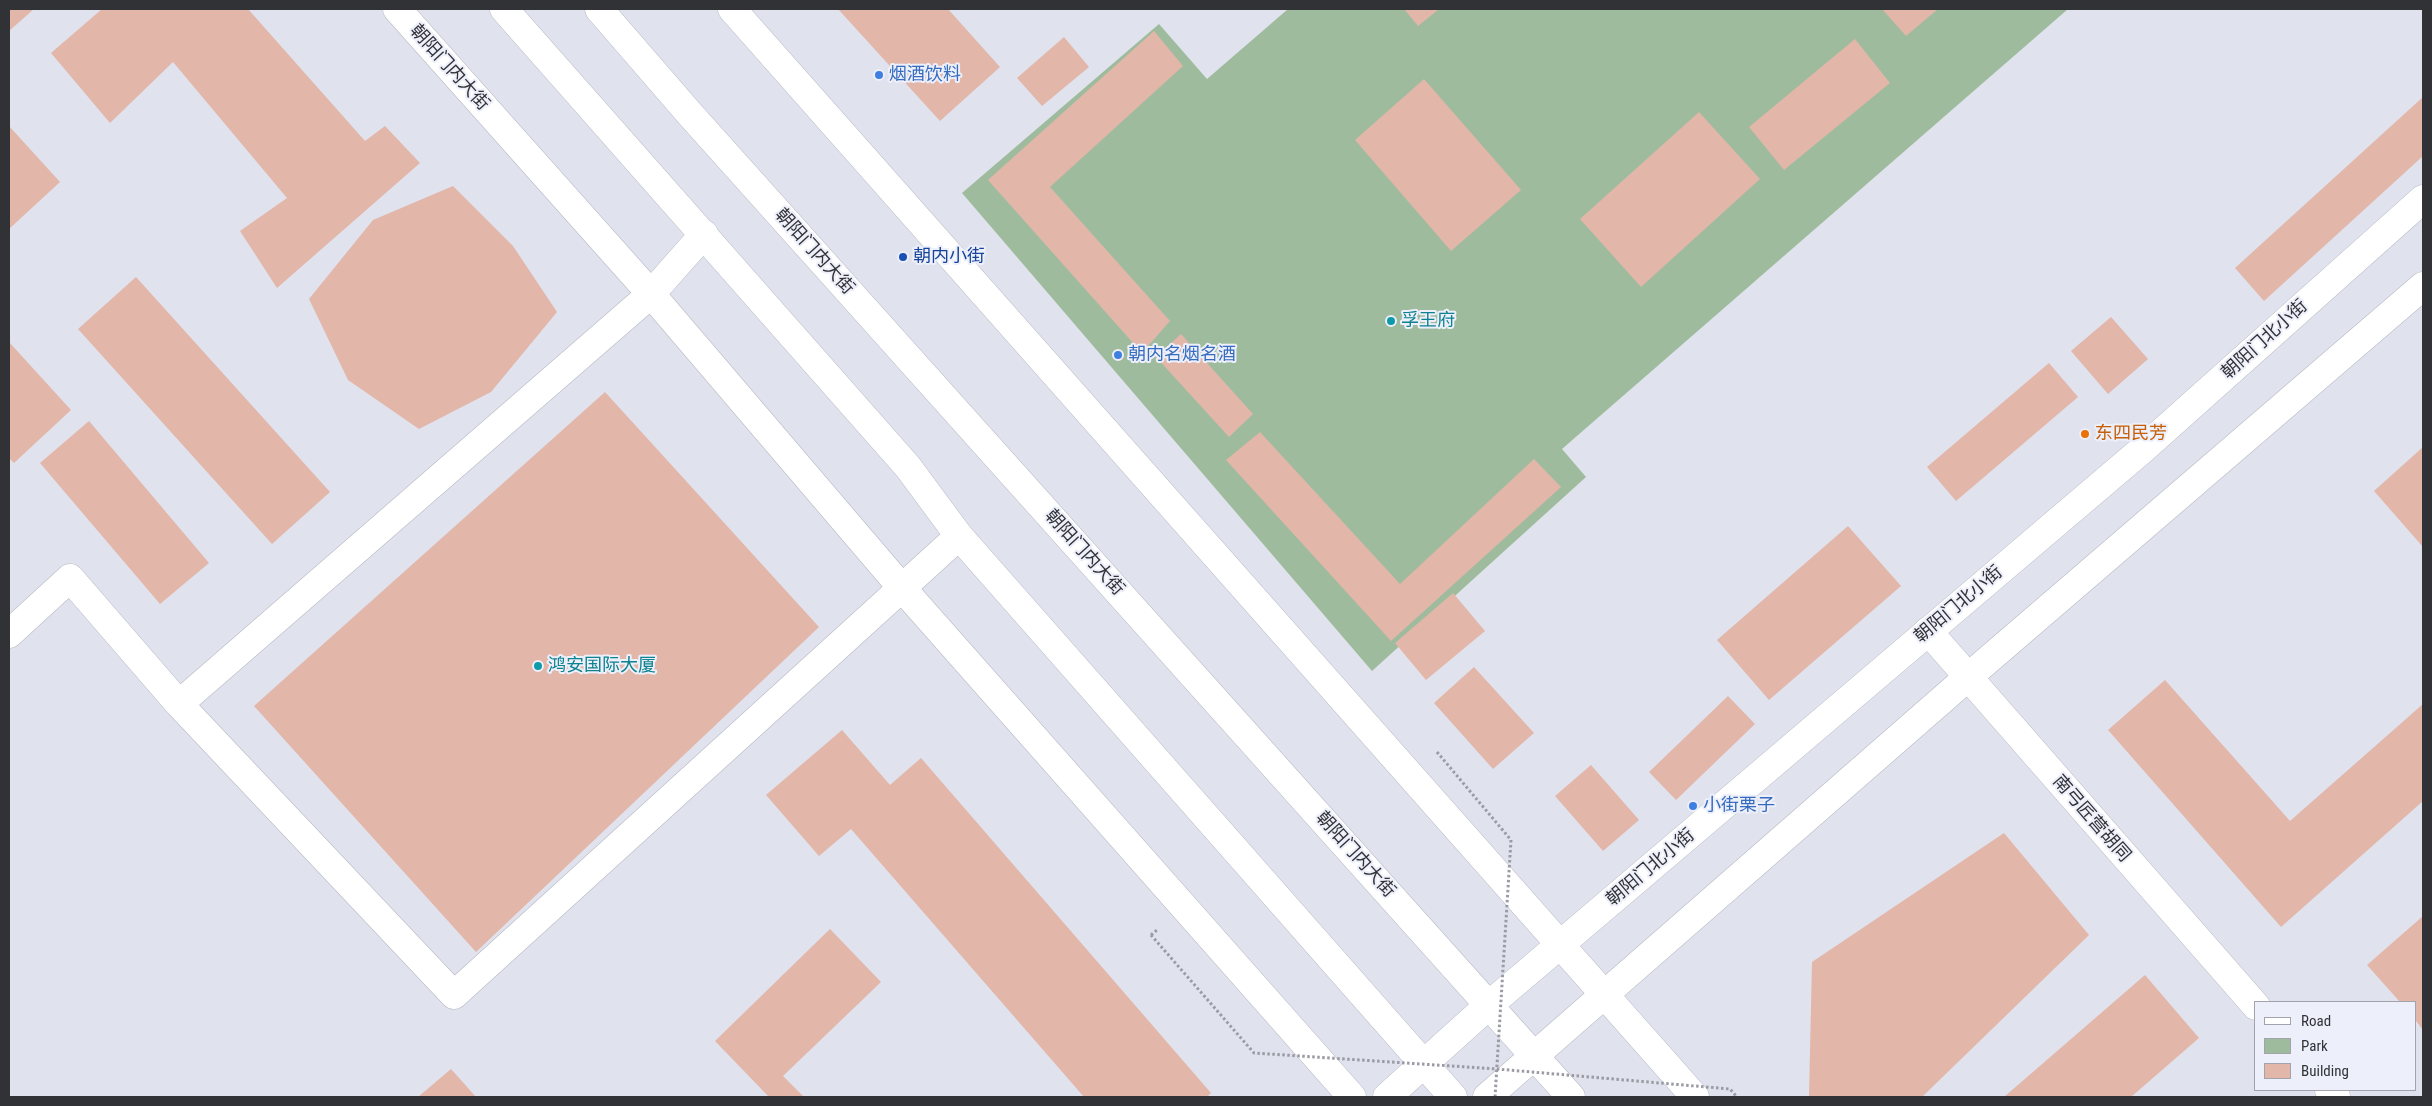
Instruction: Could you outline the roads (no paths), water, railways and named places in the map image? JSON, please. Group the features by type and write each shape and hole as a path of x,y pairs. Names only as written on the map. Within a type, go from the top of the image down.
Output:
{"main road":[{"name":"朝阳门内大街","path":"397,9 651,294 902,588 1352,1097"},
{"path":"504,9 908,468 959,536 1453,1097"},
{"name":"朝阳门内大街","path":"599,9 689,113 1571,1097"},
{"path":"732,9 1695,1097"},
{"name":"朝阳门北小街","path":"1387,1097 1489,1005 2143,449 2423,199"},
{"path":"179,704 651,294 704,234"},
{"path":"1487,1097 1967,678 2423,286"},
{"path":"9,634 70,578 179,704 454,995 959,536"},
{"name":"南弓匠营胡同","path":"1928,631 1967,678 2254,1004"}],"place":[{"name":"烟酒饮料","path":"879,75"},
{"name":"朝内小街","path":"903,257"},
{"name":"孚王府","path":"1391,321"},
{"name":"朝内名烟名酒","path":"1118,355"},
{"name":"东四民芳","path":"2085,434"},
{"name":"鸿安国际大厦","path":"538,666"},
{"name":"小街栗子","path":"1693,806"}]}
